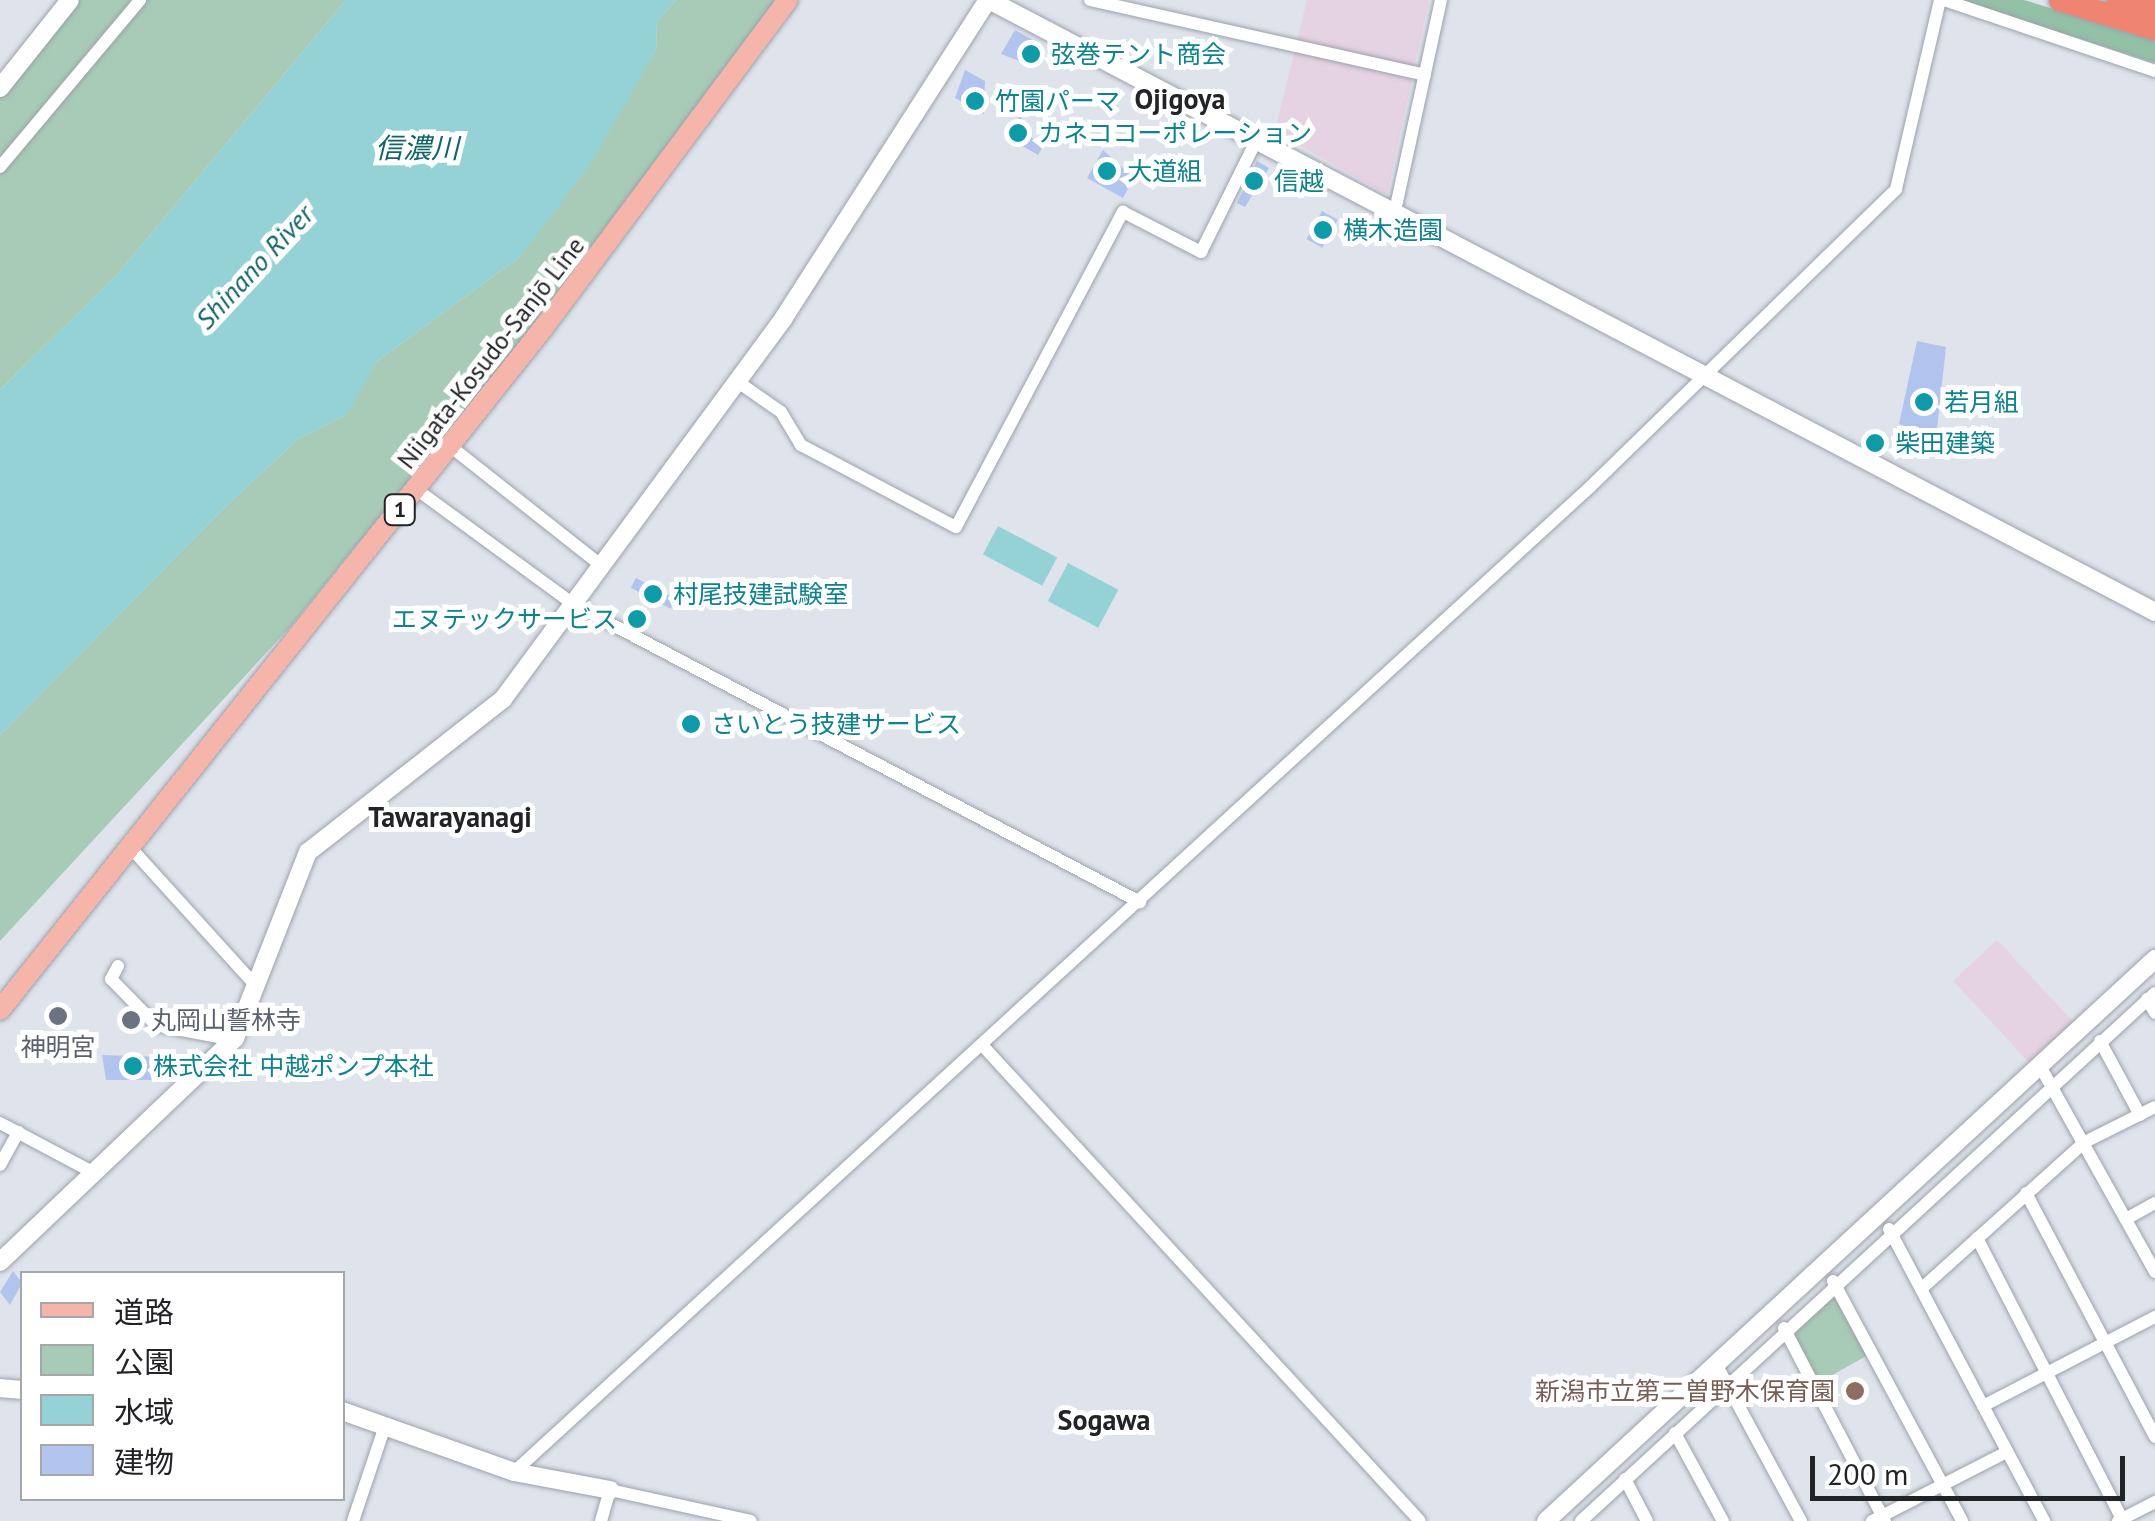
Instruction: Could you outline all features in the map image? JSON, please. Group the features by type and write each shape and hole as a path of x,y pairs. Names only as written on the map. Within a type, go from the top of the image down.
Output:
{"highway":[{"path":"2060,0 2155,29"},
{"path":"2118,0 2155,11"}],"main road":[{"name":"Niigata-Kosudo-Sanjō Line","path":"0,1010 450,446 788,0"}],"street":[{"path":"0,88 70,0"},
{"path":"0,166 140,0"},
{"path":"0,1262 232,1040 257,987 308,852 492,710 738,382 988,0 2155,612"},
{"path":"1090,0 1425,75"},
{"path":"1395,211 1441,0"},
{"path":"514,1472 984,1046 1707,378 1896,189 1942,0 2155,71"},
{"path":"738,382 781,412 801,445 956,527 1123,212 1200,252 1257,140"},
{"path":"450,446 602,566"},
{"path":"416,489 574,604 1140,902"},
{"path":"130,847 257,987"},
{"path":"1546,1521 2155,959"},
{"path":"118,966 111,979 156,1025 232,1040"},
{"path":"1581,1521 1889,1229 2151,996 2155,1012"},
{"path":"2100,1041 2140,1114"},
{"path":"984,1046 1420,1521"},
{"path":"2040,1066 2155,1272"},
{"path":"1921,1289 2085,1142 2155,1107"},
{"path":"0,1123 96,1174"},
{"path":"0,1165 18,1132"},
{"path":"2026,1194 2155,1437"},
{"path":"2126,1219 2155,1204"},
{"path":"1889,1229 2044,1521"},
{"path":"1977,1238 2120,1520 2155,1502"},
{"path":"1833,1281 1962,1521"},
{"path":"1983,1406 2155,1317"},
{"path":"1784,1328 1880,1519 2007,1452"},
{"path":"1716,1364 1801,1521"},
{"path":"345,1412 514,1472 752,1521"},
{"path":"353,1521 385,1426"},
{"path":"1675,1433 1723,1521"},
{"path":"1625,1479 1647,1521"},
{"path":"601,1521 610,1490"}],"shaded area":[{"path":"1307,0 1429,0 1387,195 1275,131"},
{"path":"1997,940 2075,1024 2032,1065 1953,981"}],"green space":[{"path":"76,0 346,0 121,270 0,390 0,92"},
{"path":"676,0 777,0 533,327 292,625 0,941 0,735 225,507 298,439 344,416 376,362 521,256 656,50 657,21"},
{"path":"1960,0 2024,0 2155,40 2155,63"},
{"path":"1835,1293 1868,1355 1818,1383 1791,1332"}],"water":[{"name":"信濃川","path":"346,0 676,0 657,21 656,50 589,166 521,256 376,362 348,414 298,439 225,507 0,735 0,390 121,270"},
{"path":"998,526 1057,557 1042,586 983,554"},
{"path":"1068,563 1118,590 1098,628 1048,601"}],"building":[{"path":"1015,30 1043,46 1032,66 1001,54"},
{"path":"965,70 985,81 984,114 955,98"},
{"name":"カネココーポレーション","path":"1020,115 1027,135 1044,145 1038,155 1007,137"},
{"name":"大道組","path":"1103,150 1134,178 1123,198 1087,178"},
{"name":"信越","path":"1257,161 1269,168 1245,207 1237,203"},
{"name":"横木造園","path":"1322,211 1338,220 1322,248 1306,239"},
{"name":"若月組","path":"1917,341 1946,347 1936,437 1899,424"},
{"name":"村尾技建試験室","path":"636,578 676,599 671,609 631,588"},
{"name":"株式会社 中越ポンプ本社","path":"102,1055 167,1057 165,1080 106,1080"},
{"path":"13,1271 20,1287 10,1305 0,1292"}],"place":[{"name":"弦巻テント商会","path":"1031,54"},
{"name":"竹園パーマ","path":"975,101"},
{"name":"カネココーポレーション","path":"1018,133"},
{"name":"大道組","path":"1107,171"},
{"name":"信越","path":"1254,181"},
{"name":"横木造園","path":"1323,230"},
{"name":"若月組","path":"1924,402"},
{"name":"柴田建築","path":"1875,443"},
{"name":"村尾技建試験室","path":"653,594"},
{"name":"エヌテックサービス","path":"637,619"},
{"name":"さいとう技建サービス","path":"691,724"},
{"name":"神明宮","path":"58,1016"},
{"name":"丸岡山誓林寺","path":"131,1020"},
{"name":"株式会社 中越ポンプ本社","path":"133,1066"},
{"name":"新潟市立第二曽野木保育園","path":"1855,1391"}],"district":[{"name":"Ojigoya","path":"1180,99"},
{"name":"Tawarayanagi","path":"450,817"},
{"name":"Sogawa","path":"1104,1420"}],"water label":[{"name":"Shinano River","path":"254,267"}]}
